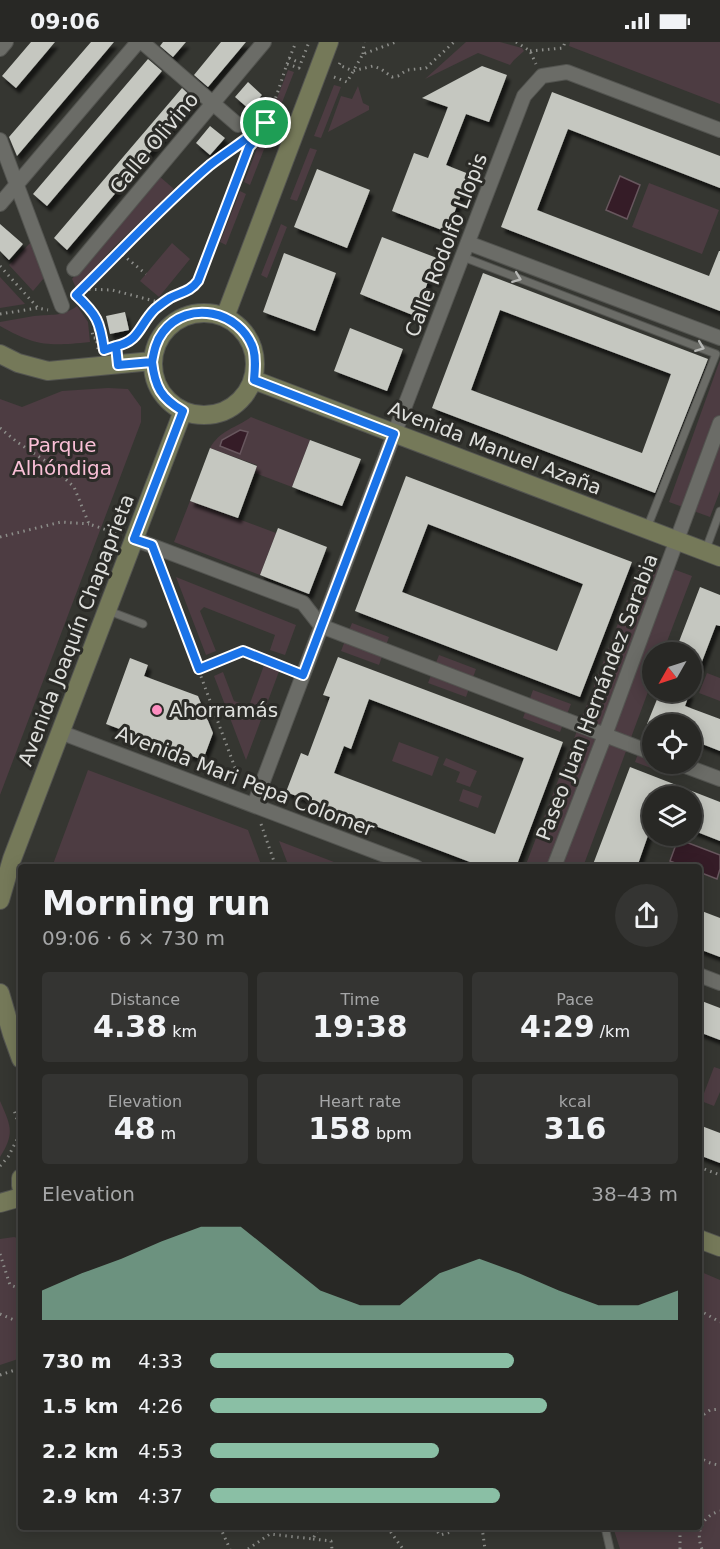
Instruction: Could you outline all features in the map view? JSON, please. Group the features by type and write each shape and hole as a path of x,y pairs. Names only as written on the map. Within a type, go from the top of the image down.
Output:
{"street":[{"path":"0,50 6,42"},
{"path":"0,204 140,42 238,125"},
{"name":"Calle Olivino","path":"74,269 264,42"},
{"path":"225,317 329,42"},
{"path":"542,76 567,72 720,130"},
{"name":"Calle Rodolfo Llopis","path":"254,805 524,96 542,76"},
{"path":"0,140 62,306"},
{"path":"468,243 720,339"},
{"path":"208,312 225,317 247,336 253,349 254,380 246,393 234,405 219,413 202,415 183,411 171,404 160,392 154,377 152,362 155,345 164,330 176,320 192,313 208,312"},
{"path":"0,354 18,363 48,371 152,362"},
{"name":"Avenida Manuel Azaña","path":"254,380 712,554"},
{"name":"Avenida Joaquín Chapaprieta","path":"0,900 12,859 183,411"},
{"name":"Paseo Juan Hernández Sarabia","path":"555,864 720,423"},
{"path":"134,539 303,603 321,626 642,749"},
{"name":"Avenida Mari Pepa Colomer","path":"60,732 408,864"},
{"path":"702,772 720,779"},
{"path":"702,976 720,982"},
{"path":"0,993 18,1051"},
{"path":"0,1203 18,1198"},
{"path":"702,1240 720,1246"}],"lane":[{"path":"462,257 716,354 647,530"},
{"path":"712,554 720,511"},
{"path":"107,610 143,624"},
{"path":"606,1530 610,1549"}],"path":[{"path":"101,329 92,330 93,338 99,338 98,351 127,344 162,303 193,288 198,281 249,147 259,136 266,123 296,42"},
{"path":"287,64 299,68 309,42"},
{"path":"318,70 347,82 363,54 364,42"},
{"path":"363,54 396,42"},
{"path":"339,65 353,71 373,66 392,77 398,76 407,70 426,68 454,42"},
{"path":"516,42 530,51 542,76"},
{"path":"530,51 563,48 565,42"},
{"path":"290,58 301,63"},
{"path":"0,314 38,308 49,310 62,306 211,165 266,123"},
{"path":"118,251 146,274"},
{"path":"0,266 38,308"},
{"path":"82,289 112,290 162,303"},
{"path":"76,295 90,308 99,322 104,350"},
{"path":"116,346 118,365"},
{"path":"0,428 47,462 74,487 89,524"},
{"path":"0,537 61,522 89,524 134,539"},
{"path":"152,545 237,773 229,795"},
{"path":"199,669 243,651 303,675"},
{"path":"254,805 275,864"},
{"path":"18,1109 14,1110 18,1123"},
{"path":"0,1166 8,1157 18,1138"},
{"path":"702,1168 720,1175"},
{"path":"0,1254 10,1285 18,1288"},
{"path":"702,1312 720,1323"},
{"path":"0,1314 18,1322"},
{"path":"0,1375 18,1369"},
{"path":"702,1416 710,1410 720,1409"},
{"path":"702,1458 712,1464 720,1465"},
{"path":"702,1524 709,1516 720,1511"},
{"path":"221,1530 230,1549"},
{"path":"313,1539 318,1530"},
{"path":"389,1530 403,1549"},
{"path":"436,1530 440,1535 451,1532 451,1530"},
{"path":"482,1530 485,1549"},
{"path":"680,1530 680,1549"},
{"path":"699,1530 698,1538 702,1549"},
{"path":"248,1549 270,1534 331,1541 332,1549"}],"green space":[{"path":"466,42 500,42 522,48 524,51 510,65 478,53 425,79"},
{"path":"570,42 720,42 720,104 569,46"},
{"path":"288,70 294,72 274,123 268,121"},
{"path":"334,85 341,87 321,138 314,136"},
{"path":"358,86 363,103 369,106 369,110 328,132 341,96 352,99"},
{"path":"264,131 270,134 250,185 244,182"},
{"path":"310,148 317,150 297,201 290,199"},
{"path":"159,176 174,189 114,247 76,288 72,279"},
{"path":"649,183 719,210 702,254 632,227"},
{"path":"240,191 246,194 226,245 220,242"},
{"path":"281,224 287,227 267,278 261,275"},
{"path":"31,242 44,278 33,291 9,265"},
{"path":"172,243 190,259 159,297 140,281"},
{"path":"0,277 25,304 0,308"},
{"path":"77,306 88,322 90,342 44,343 24,338 0,326 0,322 62,313"},
{"path":"720,360 720,491 710,517 669,502"},
{"name":"Parque Alhóndiga","path":"128,389 141,407 141,422 0,795 0,399 22,407 62,391"},
{"path":"251,417 310,440 292,487 255,473 257,465 210,448 223,433"},
{"path":"190,501 276,533 260,575 174,542"},
{"path":"643,558 692,576 667,642 642,642 642,702 644,702 584,864 526,864"},
{"path":"176,577 296,625 285,655 270,650 275,635 204,607 200,611 216,651 206,655"},
{"path":"352,623 389,637 379,665 341,651"},
{"path":"439,655 476,669 466,697 428,683"},
{"path":"266,660 281,666 246,760 214,676 223,672 234,701 249,706"},
{"path":"707,673 720,678 720,701 702,694 702,686"},
{"path":"533,690 571,704 560,732 523,718"},
{"path":"399,742 439,757 432,776 392,761"},
{"path":"642,742 642,765 635,762"},
{"path":"446,758 477,771 470,787 456,782 460,772 443,765"},
{"path":"88,770 248,830 261,864 53,864"},
{"path":"463,789 482,796 478,808 459,801"},
{"path":"279,841 339,864 288,864"},
{"path":"714,1067 720,1069 720,1092 714,1106 702,1101"},
{"path":"0,1101 10,1129 8,1142 0,1157"},
{"path":"18,1238 18,1359 0,1365 0,1239"},
{"path":"702,1272 720,1280 720,1549 620,1549 614,1530 702,1530"}],"shaded area":[{"path":"620,176 640,185 627,219 606,210"},
{"path":"240,430 248,432 240,454 220,446 222,440"},
{"path":"675,846 696,846 720,855 717,879 702,873 702,864 678,864 670,861"}],"building":[{"path":"31,42 55,42 16,88 2,76"},
{"path":"91,42 114,42 17,156 9,137"},
{"path":"163,42 186,42 173,57 160,46"},
{"path":"221,42 246,42 208,87 194,75"},
{"path":"148,59 162,71 47,206 33,194"},
{"path":"482,66 507,75 489,122 466,114 446,165 469,174 447,232 392,211 414,153 428,158 448,107 422,98"},
{"path":"248,82 262,95 249,109 235,97"},
{"path":"182,88 195,100 67,250 54,238"},
{"path":"552,92 720,156 720,188 568,129 537,210 709,276 720,251 720,311 501,227"},
{"path":"210,126 225,138 210,155 196,143"},
{"path":"317,169 370,190 347,248 294,227"},
{"path":"0,224 23,244 9,260 0,251"},
{"path":"382,237 437,258 415,316 360,294"},
{"path":"284,253 336,273 315,331 263,312"},
{"path":"483,273 708,359 655,493 432,408","holes":["500,310 671,374 642,453 471,390"]},
{"path":"125,312 129,330 110,334 106,316"},
{"path":"350,328 403,349 387,391 334,371"},
{"path":"310,440 361,459 342,506 292,487"},
{"path":"210,448 257,466 238,518 190,501"},
{"path":"406,476 632,562 580,697 355,611","holes":["428,524 583,584 557,651 402,592"]},
{"path":"278,528 327,547 309,594 260,575"},
{"path":"700,587 720,595 720,626 716,625 702,662 702,642 679,642"},
{"path":"338,657 563,742 517,864 475,864 286,792 301,753 308,756 330,697 323,695","holes":["369,699 524,758 495,834 334,773 344,746 351,749"]},
{"name":"Ahorramás","path":"130,658 148,665 144,676 198,696 213,733 203,760 106,724"},
{"path":"656,702 686,702 685,706 720,719 720,751 702,744 702,714 651,714"},
{"path":"630,767 642,772 642,774 648,774 679,786 642,786 642,846 644,846 638,864 593,864"},
{"path":"702,795 720,802 720,841 702,834"},
{"path":"702,911 720,918 720,957 702,950"},
{"path":"702,1001 720,1008 720,1040 702,1033"},
{"path":"702,1126 720,1133 720,1163 702,1156"}],"place":[{"name":"Ahorramás","path":"157,710"}],"route":[{"path":"266,123 211,165 118,251 76,295 90,308 99,322 104,350 116,346 118,365 152,362 154,377 160,392 171,404 183,411 134,539 152,545 199,669 243,651 303,675 394,434 254,380 253,349 247,336 225,317 208,312 192,313 176,320 164,330 155,345 152,362 118,365 116,346 127,344 162,303 193,288 198,281 249,147 255,142 266,123"}]}
